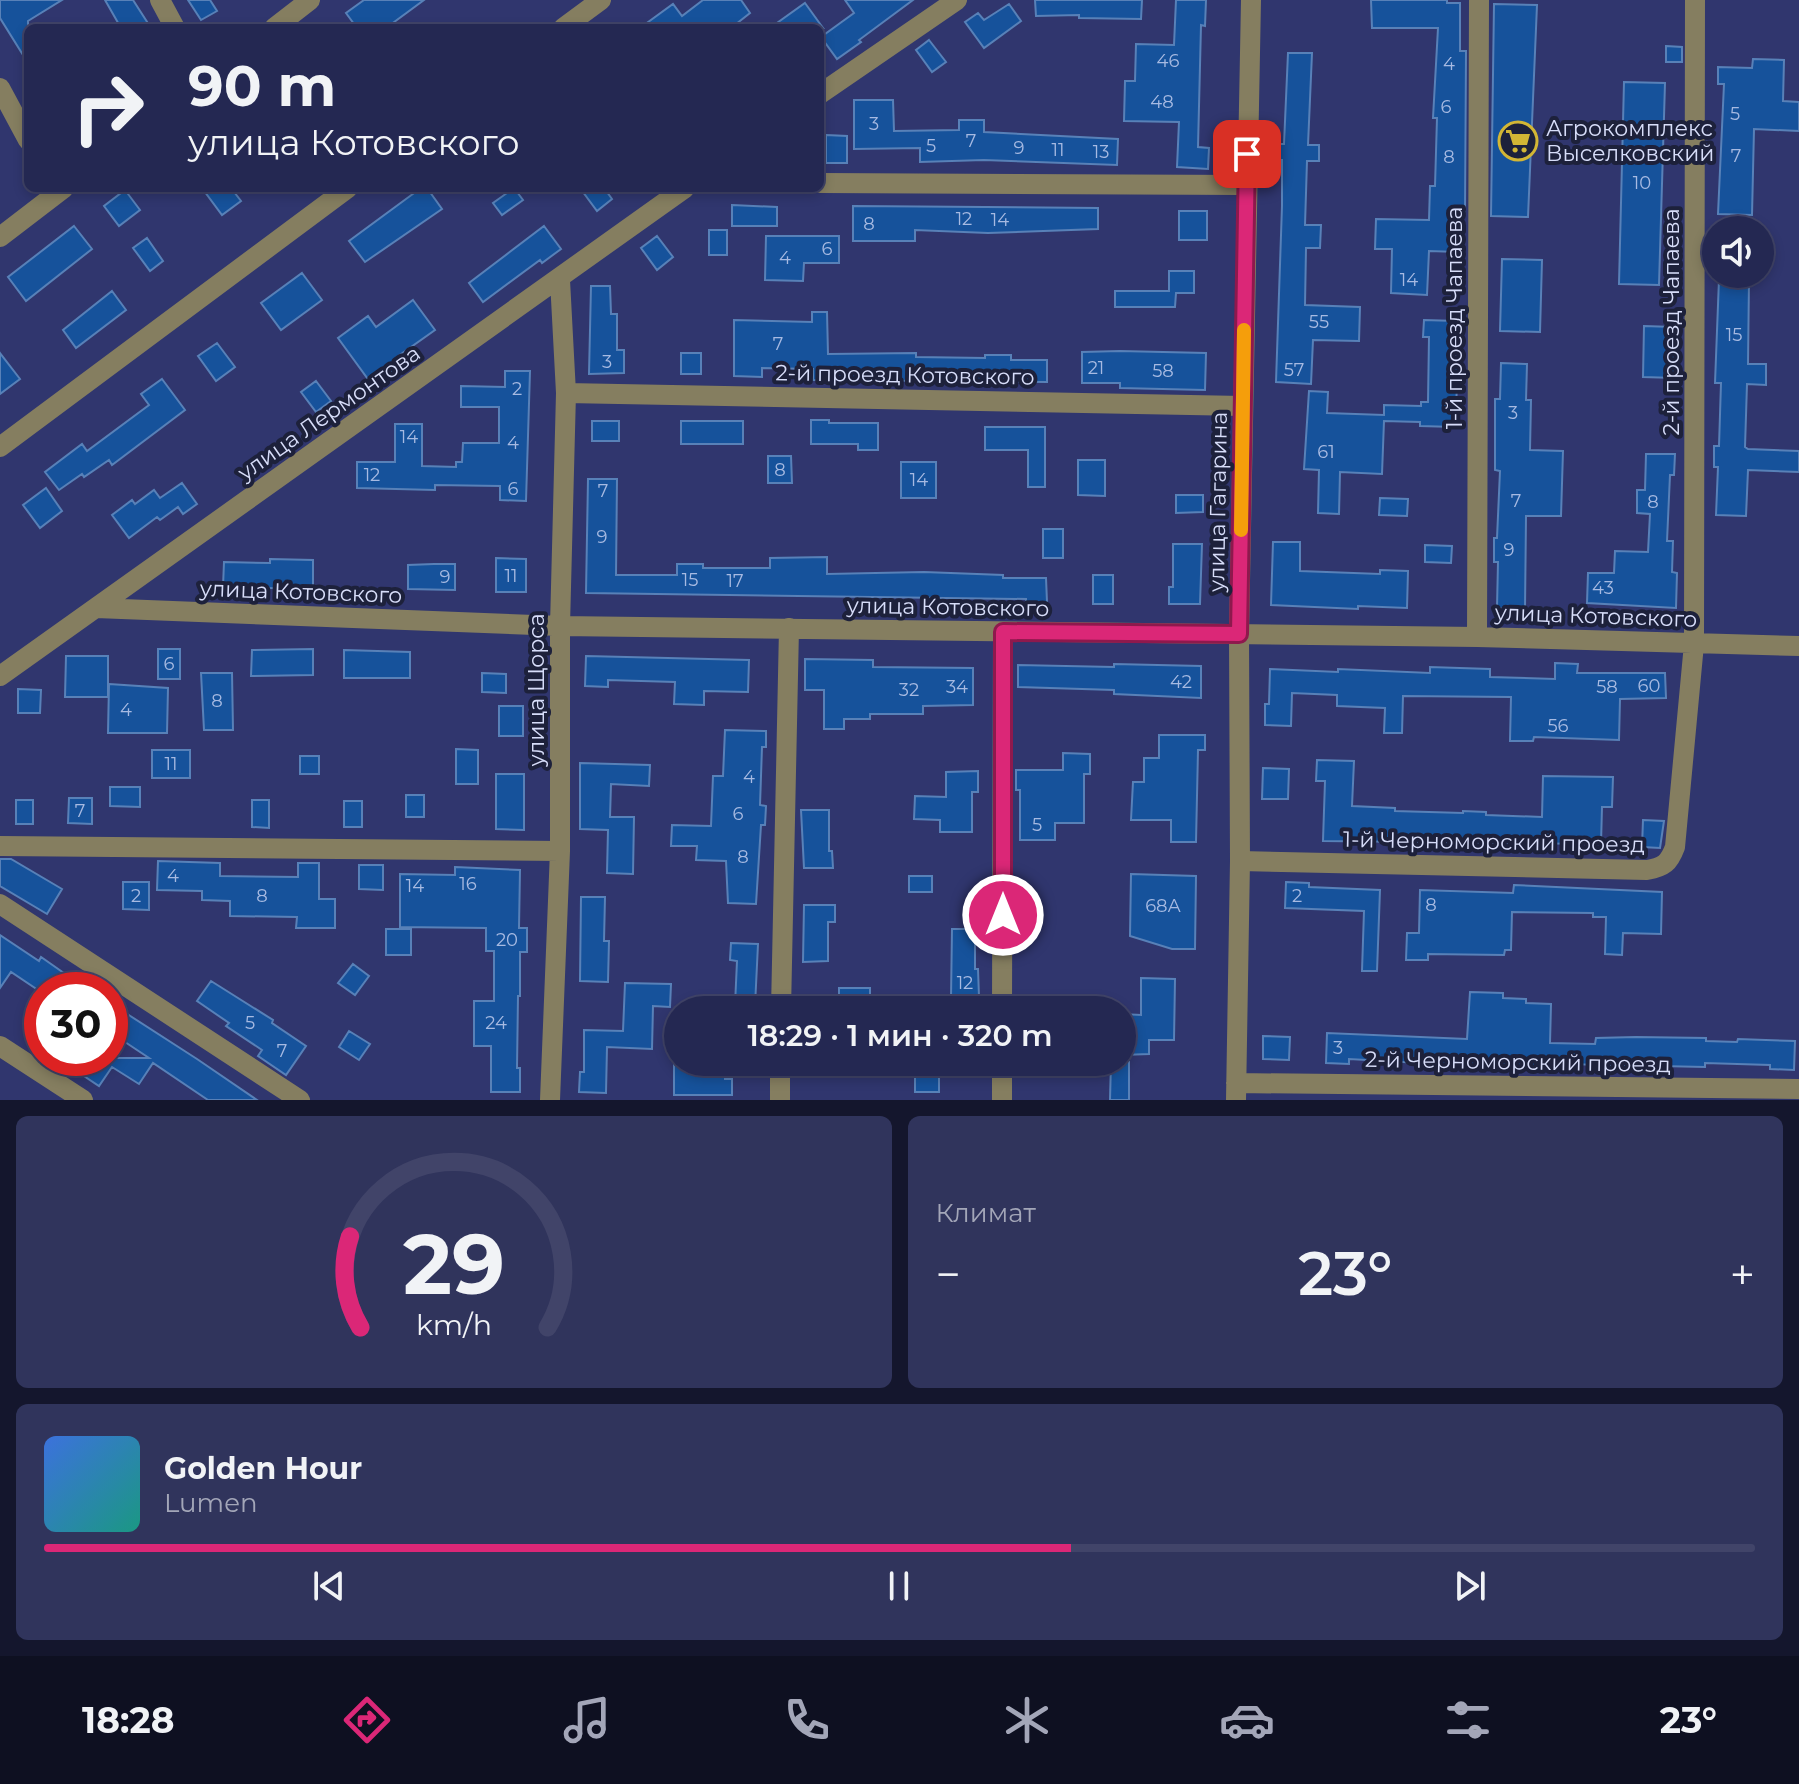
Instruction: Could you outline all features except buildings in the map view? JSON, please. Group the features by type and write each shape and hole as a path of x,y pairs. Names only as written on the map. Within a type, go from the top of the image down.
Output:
{"street":[{"path":"160,0 173,24"},
{"path":"279,24 310,0"},
{"path":"568,24 601,0"},
{"path":"824,91 957,0"},
{"name":"улица Гагарина","path":"1236,1091 1240,861 1239,634 1251,0"},
{"name":"1-й проезд Чапаева","path":"1477,637 1479,0"},
{"name":"2-й проезд Чапаева","path":"1694,644 1695,0"},
{"path":"0,88 24,133"},
{"path":"824,183 1246,185"},
{"path":"0,237 56,192"},
{"path":"0,447 343,192"},
{"name":"улица Лермонтова","path":"0,676 680,192"},
{"name":"улица Щорса","path":"550,1100 560,851 560,626 566,393 560,280"},
{"name":"2-й проезд Котовского","path":"566,393 1243,406"},
{"name":"улица Котовского","path":"96,608 560,626 1477,637 1799,646"},
{"path":"781,996 789,628"},
{"path":"1002,996 1003,632"},
{"name":"1-й Черноморский проезд","path":"1240,861 1631,870 1661,868 1670,860 1675,847 1694,644"},
{"path":"0,846 560,851"},
{"path":"0,904 300,1100"},
{"path":"0,1046 83,1100"},
{"path":"780,1076 780,1100"},
{"path":"1002,1076 1002,1100"},
{"name":"2-й Черноморский проезд","path":"1236,1091 1799,1089"}],"slow traffic":[{"path":"1241,530 1244,330"}],"place":[{"name":"Агрокомплекс Выселковский","path":"1518,141"}],"route":[{"path":"1003,915 1003,632 1239,634 1247,154"}]}
